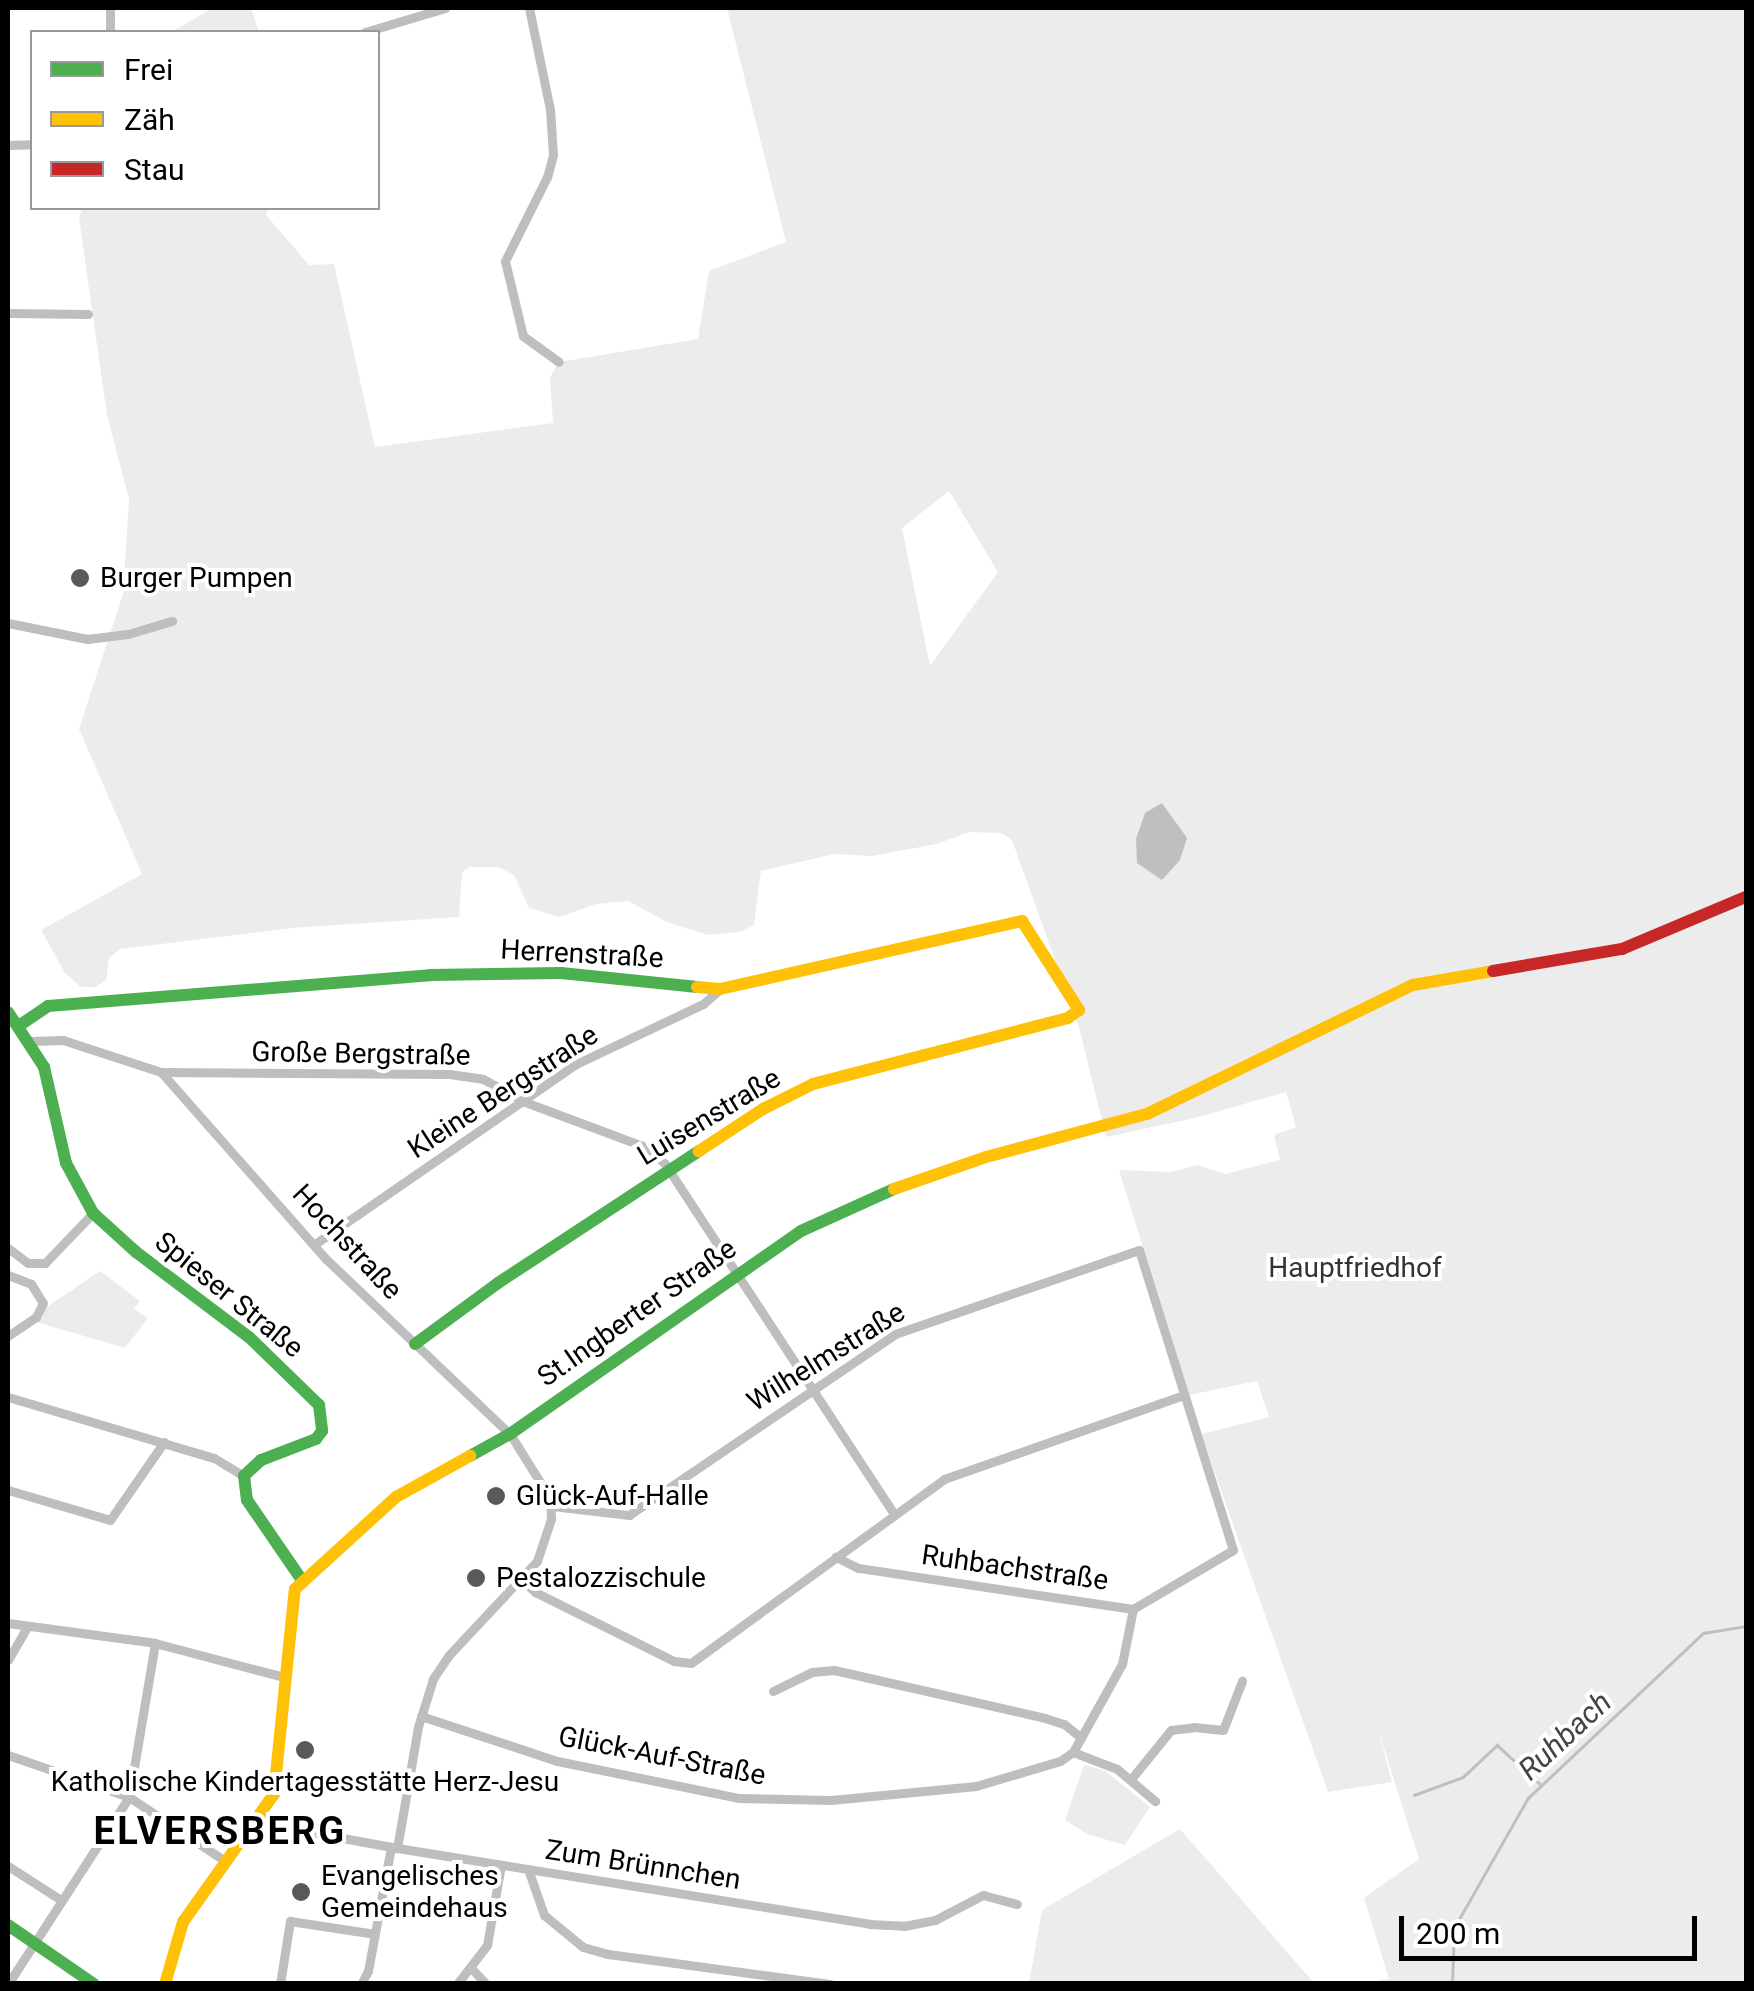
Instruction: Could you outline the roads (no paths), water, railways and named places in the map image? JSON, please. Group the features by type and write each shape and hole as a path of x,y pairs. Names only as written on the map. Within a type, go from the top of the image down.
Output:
{"street":[{"path":"371,30 446,8"},
{"path":"529,8 550,109 553,155 547,177 506,260 523,336 559,362"},
{"path":"8,313 88,314"},
{"path":"8,623 88,640 172,621"},
{"name":"St.Ingberter Straße","path":"301,1578 396,1497 510,1434 737,1272 801,1231 866,1199 986,1157 1130,1120 1178,1102 1413,984 1622,949 1746,897"},
{"name":"Herrenstraße","path":"20,1025 48,1006 430,975 561,972 720,989 1022,921 1076,999 1078,1010 1068,1018"},
{"name":"Kleine Bergstraße","path":"316,1244 576,1064 703,1004 720,989"},
{"name":"Spieser Straße","path":"8,1012 32,1041 44,1067 66,1163 93,1213 136,1252 249,1338 318,1404 322,1431 316,1439 261,1460 244,1476"},
{"name":"Luisenstraße","path":"415,1344 498,1283 669,1170 763,1110 813,1084 1068,1018"},
{"name":"Große Bergstraße","path":"32,1041 63,1040 161,1072 448,1074 483,1078 525,1102 648,1148 669,1170 894,1514"},
{"name":"Hochstraße","path":"161,1072 316,1244 510,1434 552,1506"},
{"path":"8,1248 18,1258 46,1262 93,1213"},
{"name":"Wilhelmstraße","path":"552,1506 629,1515 895,1334 926,1320 1139,1250 1184,1395"},
{"path":"8,1266 18,1258"},
{"path":"8,1274 31,1284 43,1303 36,1317 8,1336"},
{"path":"522,1580 535,1592 682,1664 700,1658 894,1514 967,1467 1184,1395"},
{"name":"Ruhbachstraße","path":"836,1558 858,1568 1133,1609 1234,1550 1184,1395"},
{"path":"8,1397 214,1458 244,1476 247,1500 301,1578 292,1602 278,1778 260,1815 183,1922 166,1984"},
{"path":"8,1490 110,1520 164,1442"},
{"path":"361,1984 421,1716 433,1679 449,1655 522,1580 541,1552 552,1506"},
{"path":"1133,1609 1122,1664 1073,1752 1102,1762 1131,1779 1155,1801"},
{"path":"8,1624 156,1643 284,1677"},
{"path":"8,1660 28,1626"},
{"path":"8,1984 32,1941 128,1797 156,1643"},
{"path":"773,1690 812,1672 834,1670 1044,1718 1064,1724 1081,1738"},
{"path":"1131,1779 1170,1730 1194,1726 1223,1730 1242,1681"},
{"name":"Glück-Auf-Straße","path":"421,1716 606,1772 723,1796 782,1801 976,1786 1048,1766 1073,1752"},
{"path":"8,1755 128,1797 224,1861"},
{"name":"Zum Brünnchen","path":"260,1815 288,1828 394,1847 869,1924 920,1924 946,1916 984,1895 1017,1904"},
{"path":"457,1984 487,1945 501,1865"},
{"path":"8,1866 60,1900"},
{"path":"528,1870 544,1915 583,1947 608,1954 830,1984"},
{"path":"280,1984 290,1921 375,1934"},
{"path":"8,1924 94,1984"},
{"path":"472,1969 486,1984"}],"waterway":[{"name":"Ruhbach","path":"1452,1984 1454,1928 1528,1798 1703,1633 1746,1626"},
{"path":"1414,1795 1463,1777 1497,1745 1540,1784"}],"place":[{"name":"Burger Pumpen","path":"80,578"},
{"name":"Glück-Auf-Halle","path":"496,1496"},
{"name":"Pestalozzischule","path":"476,1578"},
{"name":"Katholische Kindertagesstätte Herz-Jesu","path":"305,1750"},
{"name":"Evangelisches Gemeindehaus","path":"301,1892"}],"district":[{"name":"ELVERSBERG","path":"220,1832"}],"park label":[{"name":"Hauptfriedhof","path":"1355,1268"}]}
